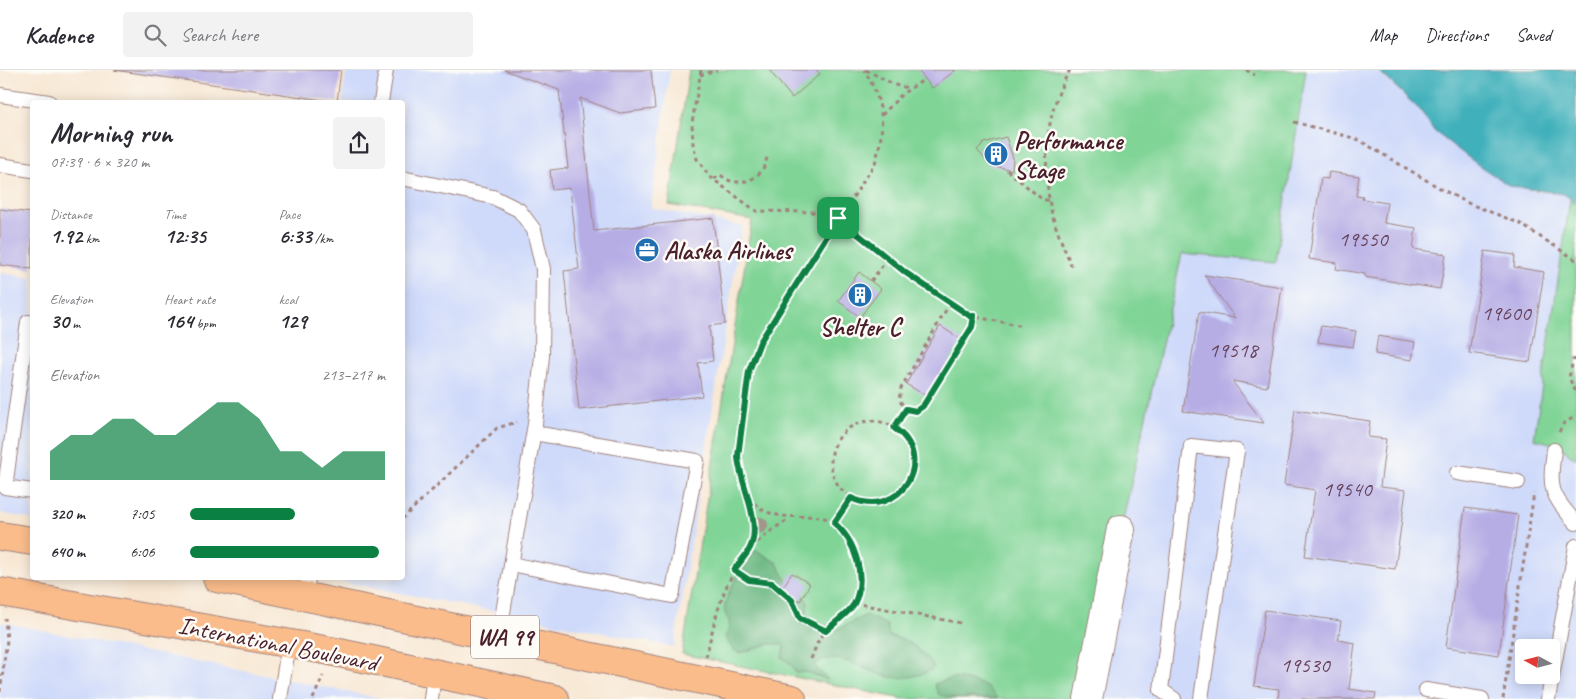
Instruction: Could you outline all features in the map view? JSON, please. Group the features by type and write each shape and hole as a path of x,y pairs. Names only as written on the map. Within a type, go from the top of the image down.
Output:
{"main road":[{"path":"0,536 30,541"},
{"name":"International Boulevard","path":"240,580 307,586 499,636 792,699"},
{"name":"International Boulevard","path":"2,602 289,643 433,686 555,699"}],"street":[{"path":"1088,699 1121,529"}],"lane":[{"path":"381,100 386,70"},
{"path":"0,95 35,100"},
{"path":"0,165 30,170"},
{"path":"405,179 493,197 519,210 534,230 543,269 542,356 534,428 499,636"},
{"path":"28,322 5,487 30,491"},
{"path":"511,564 672,596 697,461 534,428"},
{"path":"1174,699 1161,690 1191,446 1237,451 1201,699"},
{"path":"1554,450 1550,478 1552,489 1560,505 1576,523"},
{"path":"1457,472 1518,482"},
{"path":"1548,699 1576,546"},
{"path":"280,699 289,643"},
{"path":"1426,690 1482,699"}],"path":[{"path":"701,70 692,123 693,144 703,169 714,179 756,211 816,212 838,218 888,258 950,303 974,316 1024,326"},
{"path":"700,76 717,70"},
{"path":"865,70 896,85 909,88"},
{"path":"751,547 753,535 750,501 739,472 738,456 754,357 769,325 875,163 881,143 882,116 879,96 865,70"},
{"path":"1070,70 1053,107 1047,151 1049,200 1072,268"},
{"path":"1246,70 1255,76"},
{"path":"882,116 909,88 925,79"},
{"path":"1294,122 1357,138 1443,190 1470,204 1519,223 1576,260"},
{"path":"714,179 720,175 729,181 756,178 762,172 767,157"},
{"path":"1007,170 1043,200 1049,200"},
{"path":"871,281 888,258"},
{"path":"950,303 901,388 899,400 906,409 916,411 923,406 972,327 974,316"},
{"path":"1576,358 1573,360 1569,378 1576,392"},
{"path":"894,428 906,409"},
{"path":"876,421 901,432 909,444 913,457 912,471 908,484 899,494 887,501 874,504 860,503 851,498 838,487 832,475 830,462 832,448 839,436 849,427 862,422 876,421"},
{"path":"405,516 497,428 519,422 534,428"},
{"path":"1503,699 1535,485"},
{"path":"834,523 851,498"},
{"path":"750,501 771,513 790,518 822,518 834,523 843,532 856,556 859,584 854,603 820,638 812,659"},
{"path":"701,680 716,613 734,570 751,547 790,518"},
{"path":"734,570 749,580 772,583 792,600 800,618 826,631"},
{"path":"0,692 7,640 2,602"},
{"path":"854,603 961,623"}],"shaded area":[{"path":"346,70 670,70 651,208 742,226 674,647 334,580 405,580 405,100 342,100"},
{"path":"1306,70 1377,70 1421,111 1434,131 1533,191 1564,194 1570,200 1534,438 1558,445 1576,459 1576,699 1088,699 1121,529 1182,253 1276,262"},
{"path":"0,273 30,278 30,519 0,513"},
{"path":"0,622 384,699 0,699"}],"green space":[{"path":"689,70 1306,70 1276,262 1182,254 1121,529 1088,699 903,699 682,654 752,220 669,205"},
{"path":"1570,200 1576,203 1576,459 1558,445 1534,439"},
{"path":"756,550 777,563 787,581 803,594 808,603 806,617 811,622 838,629 866,615 887,625 889,636 896,637 914,646 934,667 922,674 901,678 879,674 849,662 826,659 814,665 828,680 806,672 796,673 790,663 782,658 784,646 778,644 738,653 731,647 725,637 729,622 725,614 725,605 734,583"},
{"path":"953,678 978,683 989,689 997,699 977,699 973,697 961,699 939,695 934,684"}],"water":[{"path":"1378,70 1576,70 1576,203 1564,194 1510,186 1477,164 1434,131 1421,111"}],"building":[{"path":"114,70 341,70 337,100 323,100"},
{"name":"Alaska Airlines","path":"504,70 651,70 655,109 620,113 580,98 594,231 713,218 725,324 709,326 713,361 698,363 702,396 579,410 564,271 579,269 570,188 552,190 550,170 568,168 559,90"},
{"path":"769,70 817,70 820,74 792,98"},
{"path":"918,70 956,70 932,88"},
{"name":"Performance Stage","path":"1006,137 1013,158 1012,170 990,165 977,150 984,143"},
{"path":"1329,172 1359,176 1356,196 1363,197 1362,199 1387,203 1384,223 1416,228 1413,249 1446,254 1440,289 1365,277 1365,274 1336,269 1337,263 1309,259 1321,178 1328,179"},
{"path":"0,209 30,213 30,269 0,265"},
{"path":"1485,251 1515,255 1514,267 1544,272 1530,362 1469,353"},
{"name":"Shelter C","path":"859,272 881,289 860,317 838,301"},
{"path":"1204,275 1282,287 1267,387 1232,381 1264,423 1183,411 1199,312 1235,318"},
{"path":"940,326 962,340 928,397 906,384"},
{"path":"1321,326 1356,331 1353,347 1318,342"},
{"path":"1378,336 1415,342 1412,360 1375,354"},
{"path":"1295,410 1370,421 1368,437 1386,439 1380,487 1406,490 1395,569 1305,556 1315,490 1284,485"},
{"path":"1465,508 1518,515 1499,655 1446,647"},
{"path":"792,573 810,584 800,601 781,590"},
{"path":"1265,610 1341,621 1338,640 1355,643 1349,689 1376,693 1375,699 1278,699 1279,689 1254,686"}],"place":[{"name":"Performance Stage","path":"996,154"},
{"name":"Alaska Airlines","path":"647,250"},
{"name":"Shelter C","path":"860,295"}],"route":[{"path":"838,218 906,273 970,316 974,316 972,327 923,406 916,411 906,409 894,428 901,432 909,444 913,457 912,471 908,484 899,494 887,501 874,504 860,503 851,498 834,523 851,544 856,556 859,584 851,609 826,631 800,618 792,600 772,583 749,580 734,570 751,547 753,535 752,510 739,472 738,456 740,427 749,371 769,325 838,218"}]}
